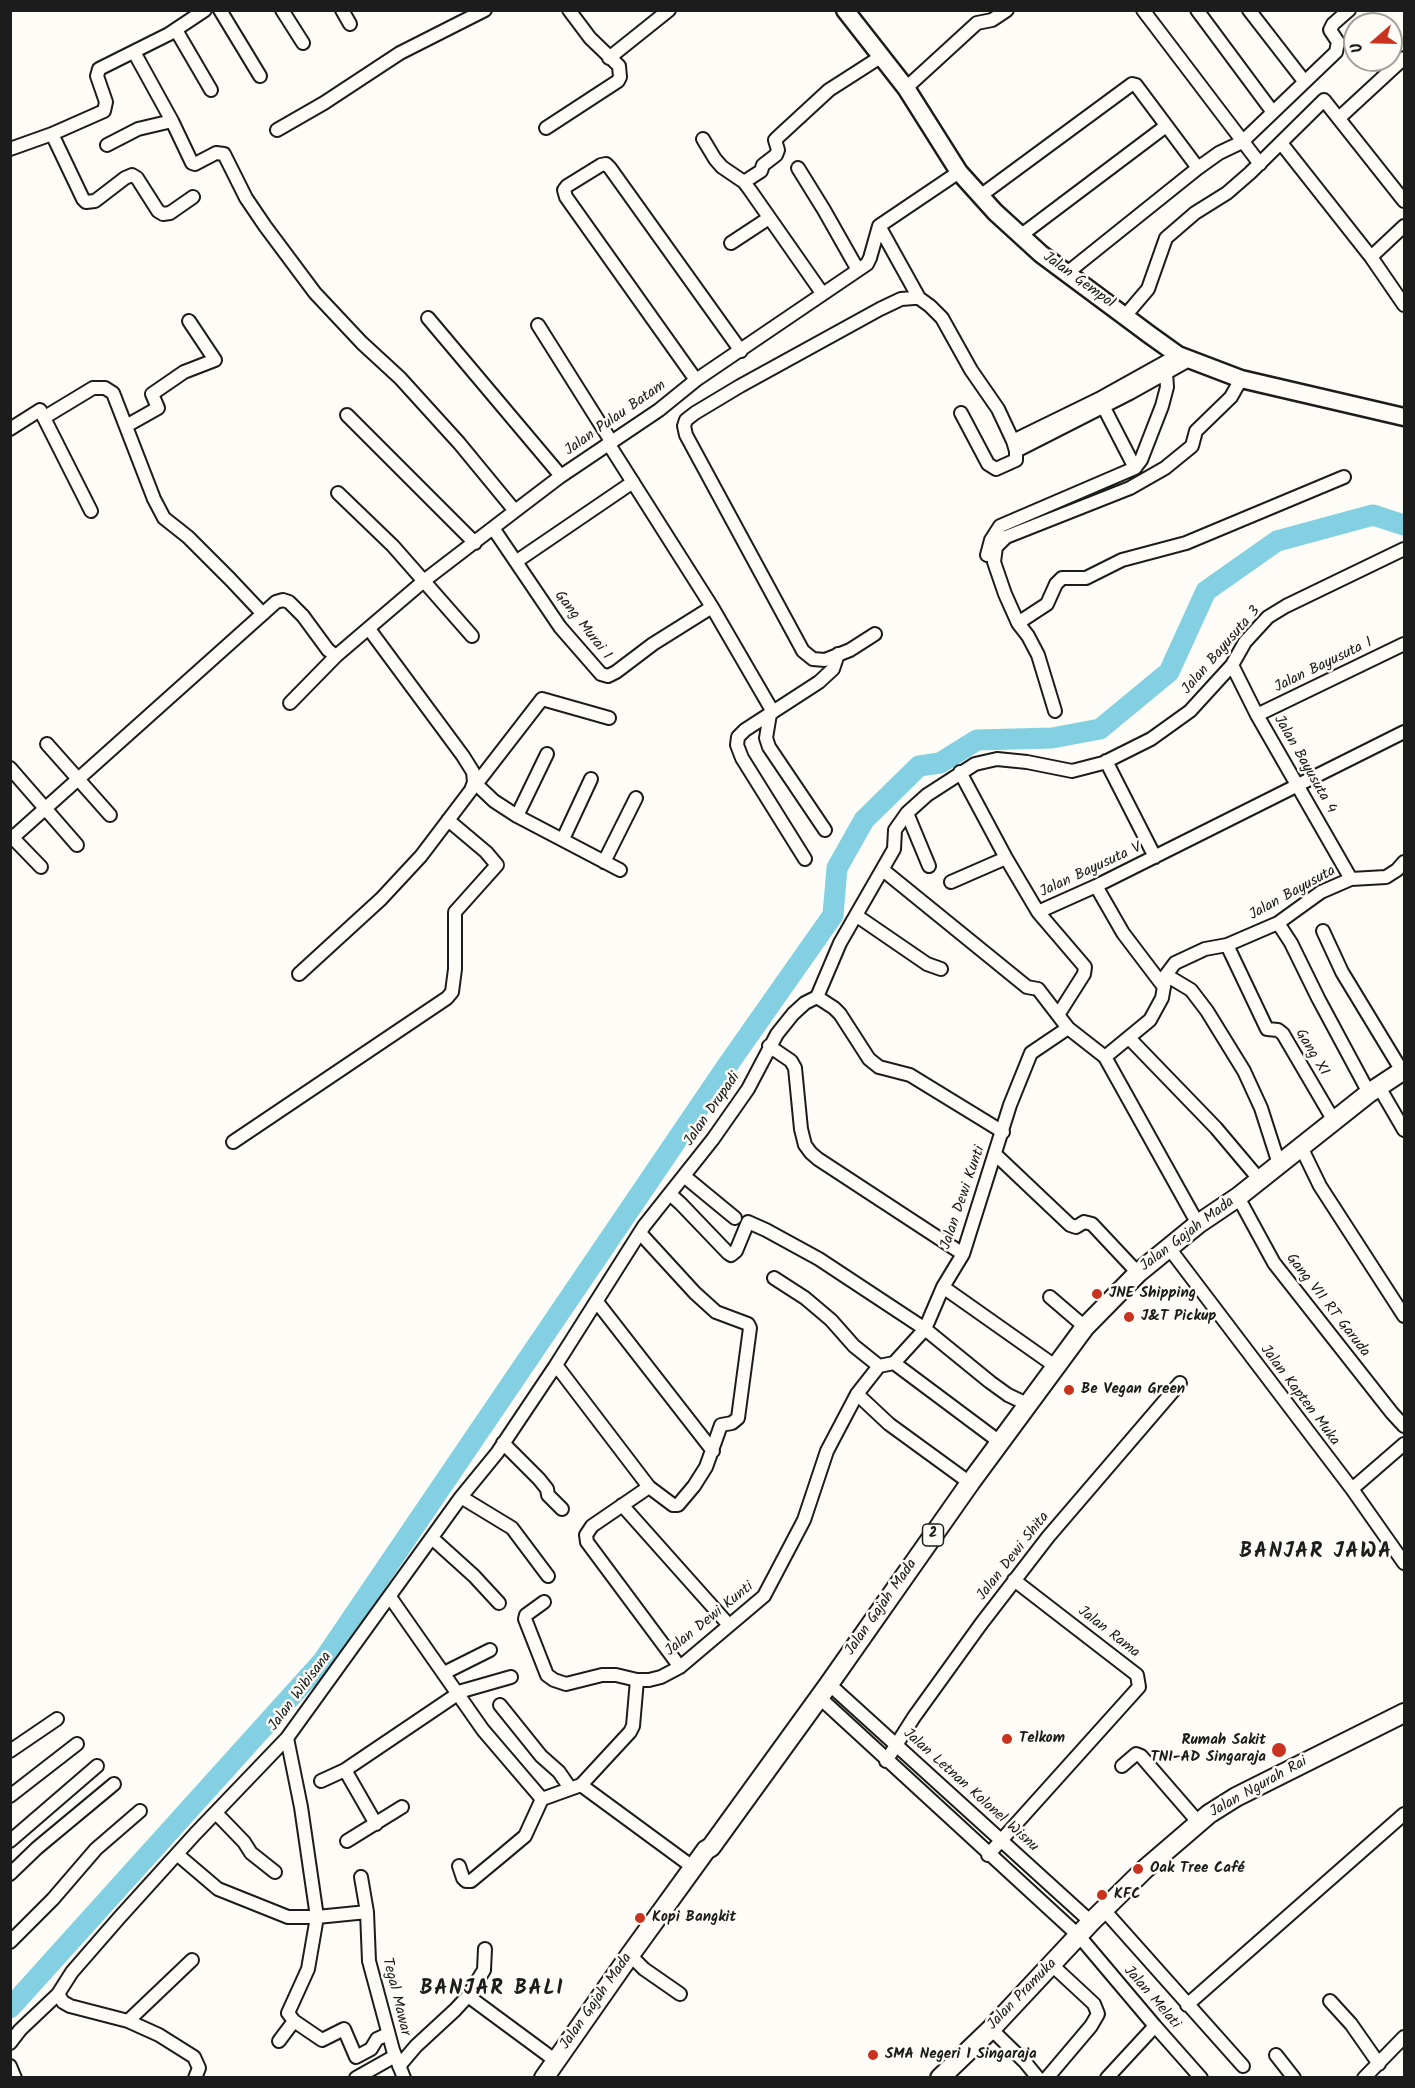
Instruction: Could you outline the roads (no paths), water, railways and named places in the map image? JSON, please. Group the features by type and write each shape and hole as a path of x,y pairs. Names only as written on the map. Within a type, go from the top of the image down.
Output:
{"highway":[{"name":"Jalan Gajah Mada","path":"544,2078 630,1955 824,1691 970,1483 1085,1327 1138,1273 1198,1224 1238,1197 1374,1090 1403,1070"},
{"name":"Jalan Ngurah Rai","path":"1079,1936 1145,1869 1199,1823 1236,1797 1404,1713"},
{"name":"Jalan Pramuka","path":"940,2078 1079,1936"}],"main road":[{"name":"Jalan Gempol","path":"845,10 906,88 959,172 980,196 1041,254 1125,316 1184,358 1241,379 1404,417"}],"street":[{"path":"10,149 52,134 104,111 106,102 97,79 99,69 176,30 205,10"},
{"path":"220,10 260,76"},
{"path":"282,10 303,43"},
{"path":"342,10 350,24"},
{"path":"277,130 324,103 400,53 485,10"},
{"path":"546,128 618,81 620,77 619,66 590,38 569,10"},
{"path":"609,58 669,10"},
{"path":"906,88 977,23 992,20 1007,10"},
{"path":"1143,10 1260,164"},
{"path":"1197,10 1272,111"},
{"path":"1249,10 1304,81"},
{"path":"1067,273 1198,168 1219,153 1242,142 1336,52 1338,42 1330,30 1333,24 1349,10"},
{"path":"176,30 211,90"},
{"path":"134,52 192,163 195,164 216,153 224,154 246,198 315,293 362,343 400,378 459,443 514,511"},
{"path":"744,182 761,171 763,165 776,155 778,150 775,140 778,136 829,90 882,56"},
{"path":"1339,118 1404,61"},
{"path":"980,196 1130,85 1136,85 1198,168"},
{"path":"1125,316 1148,289 1166,238 1195,213 1227,193 1260,164 1324,100 1404,201"},
{"path":"107,145 138,129 172,122"},
{"path":"1020,236 1166,126"},
{"path":"52,134 86,202 96,201 125,178 132,176 137,178 158,211 163,214 170,213 193,197"},
{"path":"704,139 715,159 744,182 822,293"},
{"path":"1281,143 1371,256 1404,305"},
{"path":"696,380 566,197 564,190 567,186 606,164 741,351"},
{"path":"798,168 858,270"},
{"path":"959,172 879,226 919,298 942,318 971,370 998,409 1015,446 1016,460 996,469 988,464 961,414"},
{"path":"731,243 769,218"},
{"name":"Jalan Pulau Batam","path":"290,703 336,656 425,580 514,511 609,442 659,410 696,380 858,270 869,261 879,226"},
{"path":"1371,256 1404,226"},
{"path":"875,634 825,660 813,659 803,651 686,435 684,426 686,420 704,407 880,309 901,299 919,298"},
{"path":"428,318 561,476"},
{"path":"126,426 158,408 152,394 184,372 215,360 189,321"},
{"path":"538,325 712,607 772,713 766,738 769,747 825,830"},
{"path":"1015,446 1166,373 1184,358"},
{"path":"1102,403 1184,358"},
{"path":"994,593 996,586 989,563 988,548 1000,526 1135,468 1142,460 1162,406 1167,387 1166,373"},
{"path":"1055,711 1038,655 1018,623 1005,594 994,562 994,551 1000,541 1010,535 1130,488 1165,468 1192,446 1196,431 1231,397 1241,379"},
{"path":"45,417 93,388 105,388 113,393 154,499 164,518 222,570 263,614"},
{"path":"1102,403 1135,468"},
{"path":"10,429 40,410 91,511"},
{"path":"347,415 475,543"},
{"path":"1018,623 1047,604 1056,584 1062,578 1086,578 1122,560 1186,543 1344,477"},
{"path":"517,561 633,482"},
{"path":"338,493 425,580 472,636"},
{"name":"Gang Murai I","path":"493,528 560,627 601,674 608,676 616,672 653,644 712,607"},
{"name":"Jalan Bayusuta 3","path":"960,772 975,764 997,759 1072,771 1106,761 1151,739 1190,711 1232,665 1245,642 1268,617 1404,549"},
{"path":"41,867 11,838 276,602 283,600 289,602 303,616 328,650 336,656"},
{"path":"369,629 463,756 476,782 494,801 517,816 620,870"},
{"name":"Jalan Bayusuta 1","path":"1257,715 1404,644"},
{"path":"805,859 742,758 737,745 738,737 829,673 837,663 838,654"},
{"name":"Jalan Bayusuta 4","path":"1232,665 1257,715 1299,784 1351,879"},
{"path":"299,974 381,899 421,856 542,699 609,718"},
{"name":"Jalan Bayusuta V","path":"960,772 1038,912 1155,857 1404,732"},
{"path":"47,744 110,815"},
{"path":"517,816 547,754"},
{"path":"1106,761 1155,857"},
{"path":"10,768 77,845"},
{"path":"817,997 840,943 894,849 895,830 907,813 927,795 960,772"},
{"path":"563,839 591,780"},
{"path":"604,862 636,798"},
{"path":"907,813 929,866"},
{"path":"233,1142 447,998 452,992 455,969 455,912 497,865 486,852 448,820"},
{"path":"951,882 1006,858"},
{"name":"Jalan Bayusuta","path":"1105,1057 1150,1020 1162,998 1165,981 1175,963 1214,946 1227,945 1278,923 1322,892 1351,879 1386,877 1404,862"},
{"path":"883,870 1027,987 1038,989 1068,1028 1105,1057 1198,1224"},
{"path":"1096,886 1123,933 1165,981 1191,990 1207,1011 1244,1071 1261,1108 1279,1164"},
{"path":"1038,912 1085,967 1084,974 1058,1015"},
{"path":"857,916 927,964 941,969"},
{"path":"1278,923 1291,943 1318,998 1374,1090 1404,1130"},
{"path":"1323,931 1342,972 1403,1070"},
{"name":"Gang XI","path":"1227,945 1267,1029 1278,1030 1283,1034 1334,1121"},
{"name":"Jalan Drupadi","path":"461,1497 503,1443 556,1365 639,1233 748,1089 769,1046 793,1014 805,1003 817,997"},
{"name":"Jalan Dewi Kunti","path":"817,997 834,1008 845,1020 869,1059 879,1067 910,1075 1003,1132"},
{"name":"Jalan Dewi Kunti","path":"894,1363 925,1329 943,1287 963,1254 1010,1105 1031,1053 1068,1028"},
{"path":"1129,1038 1216,1128 1259,1179"},
{"path":"769,1046 791,1061 795,1068 801,1130 805,1145 811,1153 818,1160 963,1254"},
{"path":"1301,1147 1320,1186 1404,1316"},
{"path":"995,1154 1070,1226 1076,1227 1084,1222 1092,1224 1138,1273"},
{"path":"684,1176 735,1218"},
{"path":"670,1194 731,1255 736,1251 748,1222 819,1259 925,1329 1008,1395 1027,1404"},
{"name":"Gang VII RT Garuda","path":"1238,1197 1274,1263 1404,1426"},
{"path":"556,1365 649,1487 678,1505 706,1467 721,1425 732,1423 738,1418 750,1328 748,1324 716,1312 639,1233"},
{"name":"Jalan Kapten Muka","path":"1169,1248 1352,1490 1404,1563"},
{"path":"774,1278 814,1305 854,1346 879,1366 894,1363 1001,1443"},
{"path":"943,1287 1055,1366"},
{"path":"1050,1297 1085,1327"},
{"path":"597,1302 713,1451"},
{"name":"Jalan Dewi Kunti","path":"637,1680 649,1680 680,1667 767,1592 804,1520 827,1451 857,1394 879,1366"},
{"name":"Jalan Dewi Shita","path":"886,1761 914,1717 1014,1580 1180,1383"},
{"path":"857,1394 889,1424 970,1483"},
{"path":"503,1443 539,1479 547,1489 548,1495 562,1509"},
{"path":"1352,1490 1404,1444"},
{"path":"649,1487 588,1530 587,1542 680,1667"},
{"path":"461,1497 512,1528 548,1576"},
{"name":"Jalan Wibisana","path":"10,2043 20,2030 58,1994 72,1972 103,1936 287,1738 461,1497"},
{"path":"622,1505 728,1624"},
{"path":"432,1538 474,1575 499,1603"},
{"name":"Jalan Rama","path":"988,1855 1139,1687 1137,1675 1014,1580"},
{"path":"390,1597 486,1734 542,1799"},
{"path":"459,1866 463,1878 471,1881 525,1836 542,1799 575,1787 630,1732 633,1726 637,1680 616,1675 602,1675 566,1684 547,1675 525,1616 544,1602"},
{"path":"444,1673 490,1650"},
{"path":"321,1781 345,1770 470,1687 511,1677"},
{"path":"824,1691 886,1761 1079,1936"},
{"name":"Jalan Letnan Kolonel Wisnu","path":"824,1691 897,1745 1002,1840 1097,1916 1187,2005 1243,2066"},
{"path":"500,1706 541,1756 575,1787 694,1868"},
{"path":"10,1751 57,1719"},
{"path":"287,1738 301,1807 317,1917 308,1969 288,2013 322,2040 344,2029 356,2057 371,2049 377,2039 388,2034"},
{"path":"10,1796 77,1744"},
{"path":"1122,1766 1136,1754 1141,1756 1199,1823"},
{"path":"10,1841 97,1766"},
{"path":"345,1770 376,1824"},
{"path":"10,1874 37,1848 114,1784"},
{"path":"347,1841 402,1807"},
{"path":"10,1942 53,1899 96,1849 140,1811"},
{"path":"216,1813 244,1842 251,1853 275,1872"},
{"path":"1187,2005 1404,1814"},
{"path":"178,1855 218,1889 288,1917 317,1917 367,1912"},
{"name":"Tegal Mawar","path":"361,1877 367,1912 369,1961 399,2066"},
{"name":"Jalan Melati","path":"1079,1936 1201,2078"},
{"path":"356,2078 399,2066 416,2046 455,2010 468,1996 484,1970 485,1949"},
{"path":"630,1955 644,1969 680,1994"},
{"path":"128,2021 192,1960"},
{"path":"1047,2078 1091,2026 1098,2014 1094,2004 1052,1965"},
{"path":"58,1994 63,2002 70,2006 128,2021 159,2035 194,2057 199,2068 195,2078"},
{"path":"468,1996 556,2061"},
{"path":"1330,2001 1351,2024 1379,2064"},
{"path":"279,2041 294,2020"},
{"path":"1107,2078 1155,2026"},
{"path":"991,2028 1038,2078"},
{"path":"1364,2078 1404,2037"},
{"path":"1276,2055 1294,2078"},
{"path":"10,2066 15,2078"}],"waterway":[{"path":"10,2008 323,1661 727,1066 833,915 837,868 864,820 919,766 940,763 977,740 1052,738 1100,729 1169,672 1206,591 1277,541 1373,515 1404,525"}],"place":[{"name":"JNE Shipping","path":"1097,1294"},
{"name":"J&T Pickup","path":"1129,1317"},
{"name":"Be Vegan Green","path":"1069,1390"},
{"name":"Telkom","path":"1007,1739"},
{"name":"Rumah Sakit TNI-AD Singaraja","path":"1279,1750"},
{"name":"Oak Tree Café","path":"1138,1869"},
{"name":"KFC","path":"1102,1895"},
{"name":"Kopi Bangkit","path":"640,1918"},
{"name":"SMA Negeri 1 Singaraja","path":"873,2055"}],"district":[{"name":"BANJAR JAWA","path":"1316,1553"},
{"name":"BANJAR BALI","path":"492,1990"}]}
